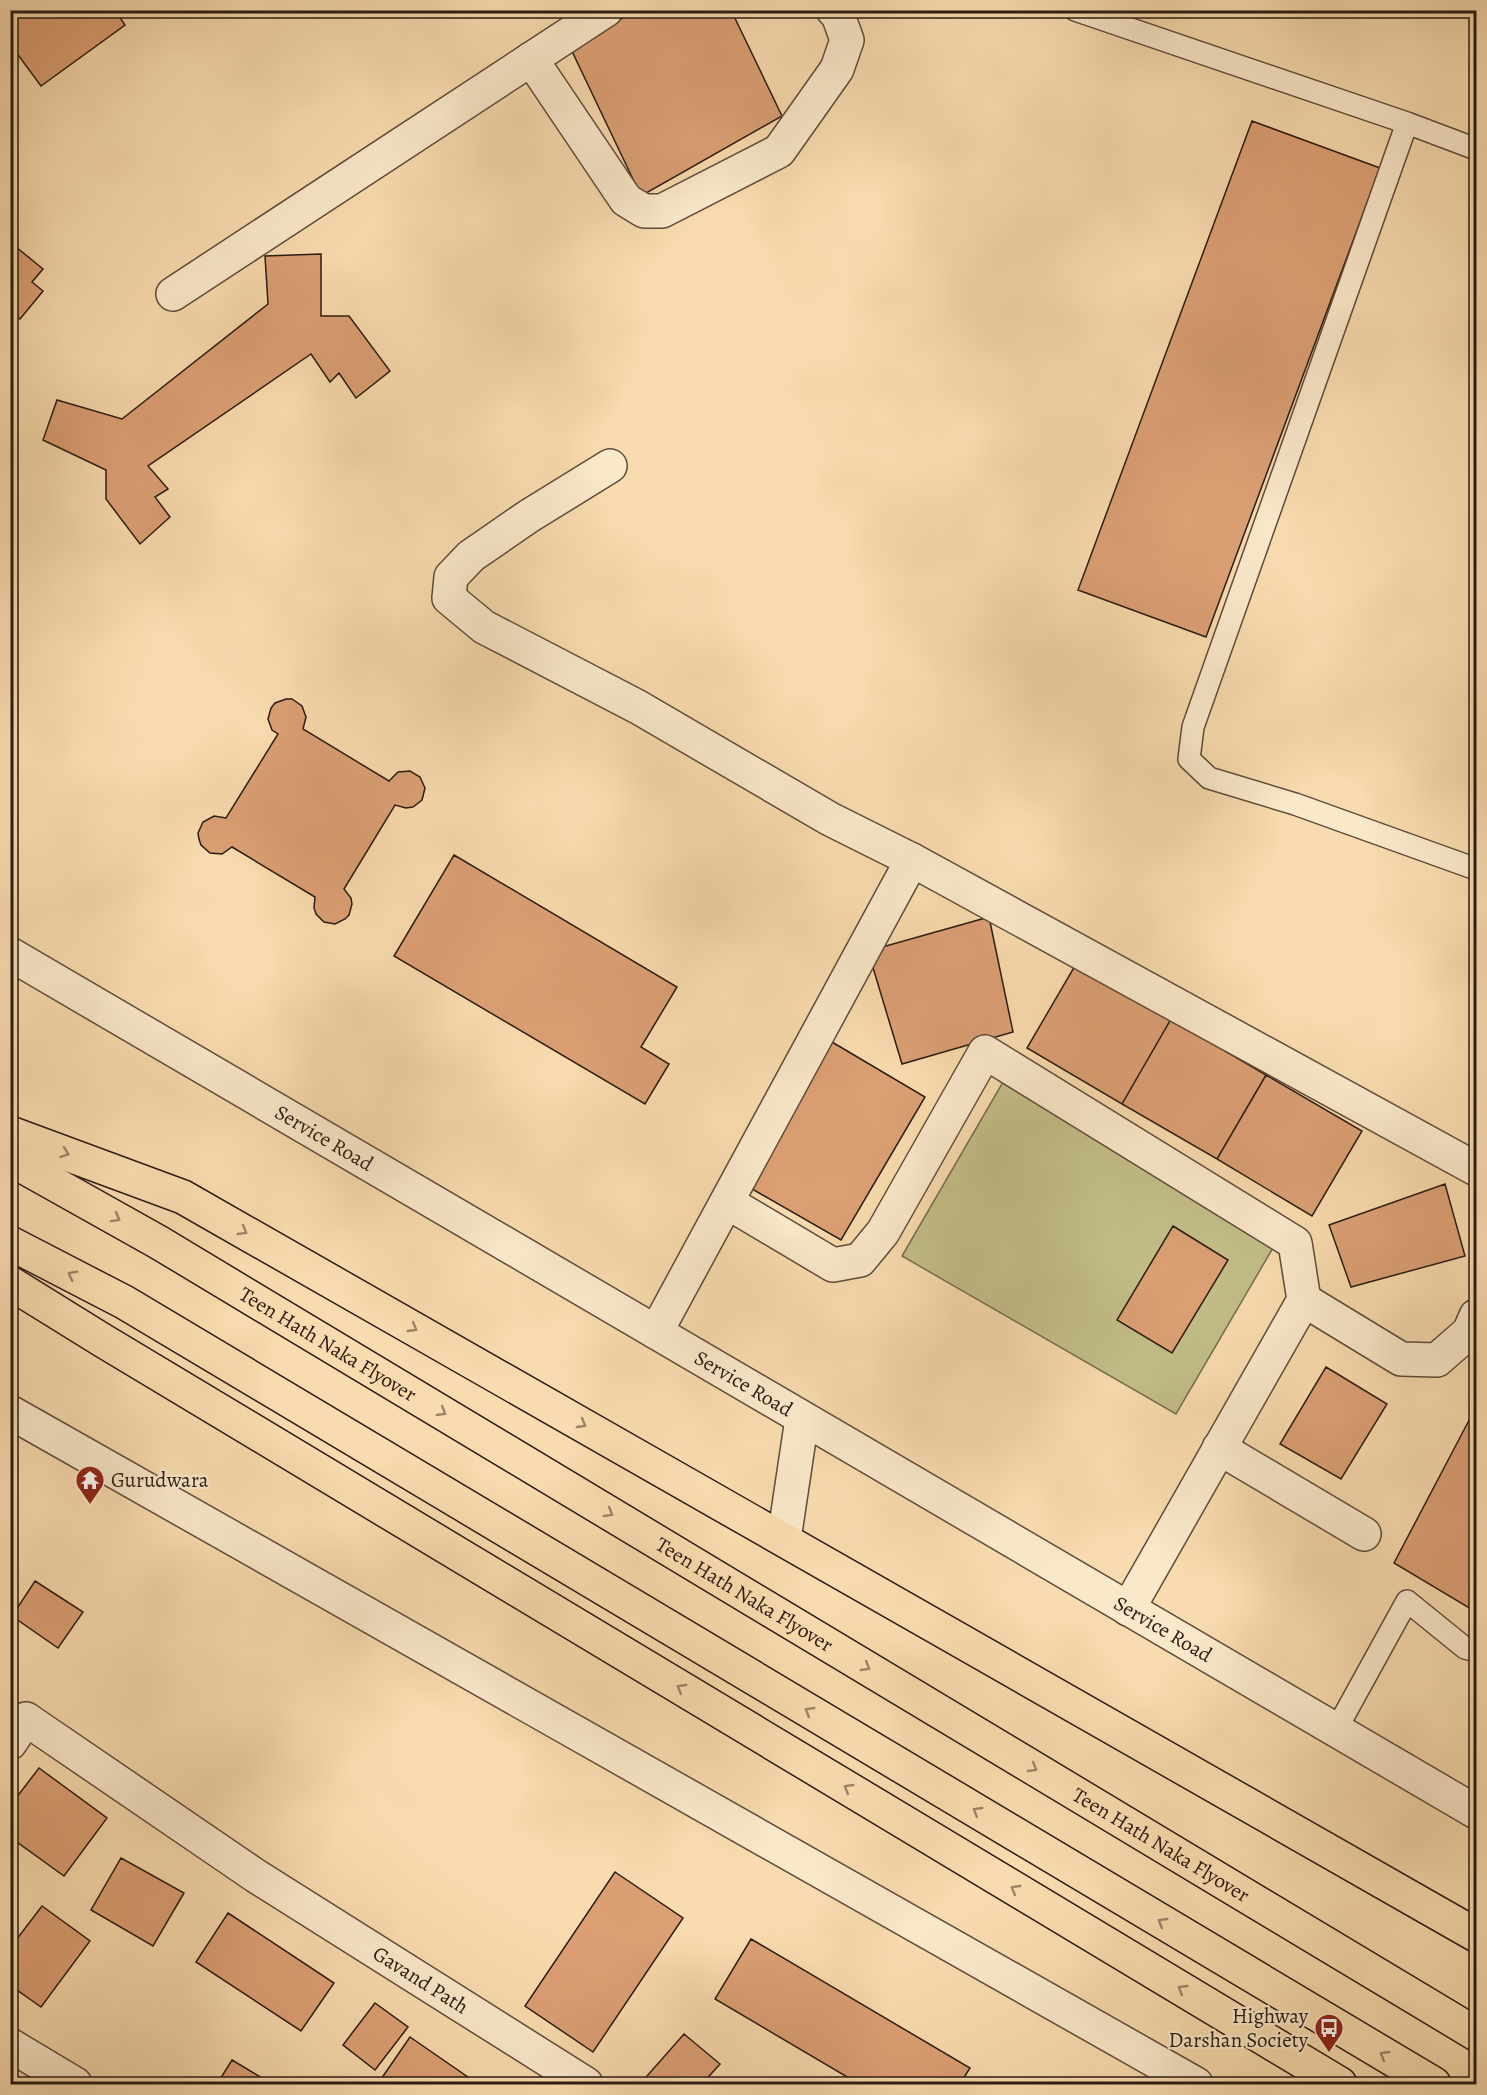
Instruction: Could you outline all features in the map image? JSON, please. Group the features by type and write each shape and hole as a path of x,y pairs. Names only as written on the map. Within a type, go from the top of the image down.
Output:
{"highway":[{"path":"10,1133 183,1197 1476,1935"},
{"name":"Teen Hath Naka Flyover","path":"10,1159 158,1242 1476,2034"},
{"path":"10,1243 124,1302 1434,2085"},
{"path":"10,1283 1340,2085"}],"street":[{"path":"173,294 606,10"},
{"path":"531,59 626,200 644,212 662,211 779,151 837,69 847,40 838,15 833,10"},
{"path":"610,466 528,516 471,556 452,577 449,598 484,627 638,707 830,819 912,860 1476,1169"},
{"path":"656,1332 912,860"},
{"name":"Service Road","path":"10,954 1476,1812"},
{"path":"727,1202 833,1265 860,1260 883,1232 985,1052 1295,1243 1304,1300 1128,1609"},
{"path":"1304,1300 1401,1359 1437,1360 1469,1332 1476,1316"},
{"path":"10,1412 1196,2085"},
{"path":"784,1539 802,1419"},
{"path":"1219,1448 1364,1534"},
{"name":"Gavand Path","path":"10,1743 26,1719 256,1876 586,2085"},
{"path":"10,2045 75,2085"}],"lane":[{"path":"1075,10 1407,123 1476,149"},
{"path":"1407,123 1192,727 1189,759 1209,778 1295,804 1476,869"},
{"path":"1336,1730 1407,1601 1465,1648 1476,1651"}],"shaded area":[{"path":"1003,1082 1277,1241 1176,1414 902,1256"}],"building":[{"path":"10,10 115,10 125,25 41,86 10,44"},
{"path":"637,10 731,10 782,116 641,196 570,47"},
{"path":"1252,121 1380,168 1206,637 1078,590"},
{"path":"10,242 43,269 32,282 43,291 20,319 10,311"},
{"path":"321,254 321,316 349,316 390,371 356,398 339,373 330,382 311,354 148,466 168,489 155,497 170,517 140,544 106,499 106,470 43,440 57,400 122,419 268,304 265,256"},
{"path":"292,699 302,706 306,717 303,729 389,781 398,772 410,771 420,777 425,788 422,800 413,807 395,805 344,889 351,898 349,915 335,924 324,922 316,914 315,897 232,847 222,854 210,853 201,845 199,839 198,833 203,822 214,816 226,818 278,734 272,730 268,719 271,708 275,703"},
{"path":"454,855 677,987 641,1047 669,1064 645,1104 394,956"},
{"path":"989,917 1013,1032 902,1064 868,951"},
{"path":"1076,964 1171,1019 1122,1104 1027,1048"},
{"path":"1171,1019 1266,1075 1217,1159 1122,1104"},
{"path":"832,1042 925,1097 841,1240 747,1186"},
{"path":"1266,1075 1362,1131 1312,1216 1217,1159"},
{"path":"1445,1184 1465,1256 1351,1287 1329,1225"},
{"path":"1173,1226 1228,1260 1172,1353 1117,1320"},
{"path":"1326,1367 1387,1404 1341,1479 1280,1444"},
{"path":"1476,1407 1476,1612 1394,1563"},
{"path":"35,1581 83,1612 58,1648 12,1616"},
{"path":"39,1768 107,1818 64,1876 10,1837 10,1806"},
{"path":"121,1858 184,1893 153,1946 91,1910"},
{"path":"615,1872 683,1918 593,2052 525,2006"},
{"path":"42,1906 90,1941 41,2007 10,1985 10,1948"},
{"path":"228,1913 334,1983 301,2031 196,1962"},
{"path":"751,1939 970,2068 960,2084 859,2084 715,1999"},
{"path":"375,2003 408,2027 375,2070 343,2045"},
{"path":"684,2034 720,2064 702,2084 640,2084"},
{"path":"410,2037 478,2084 383,2084 379,2082"},
{"path":"232,2060 272,2084 217,2084"}],"place":[{"name":"Gurudwara","path":"90,1506"},
{"name":"Highway Darshan Society","path":"1329,2054"}]}
